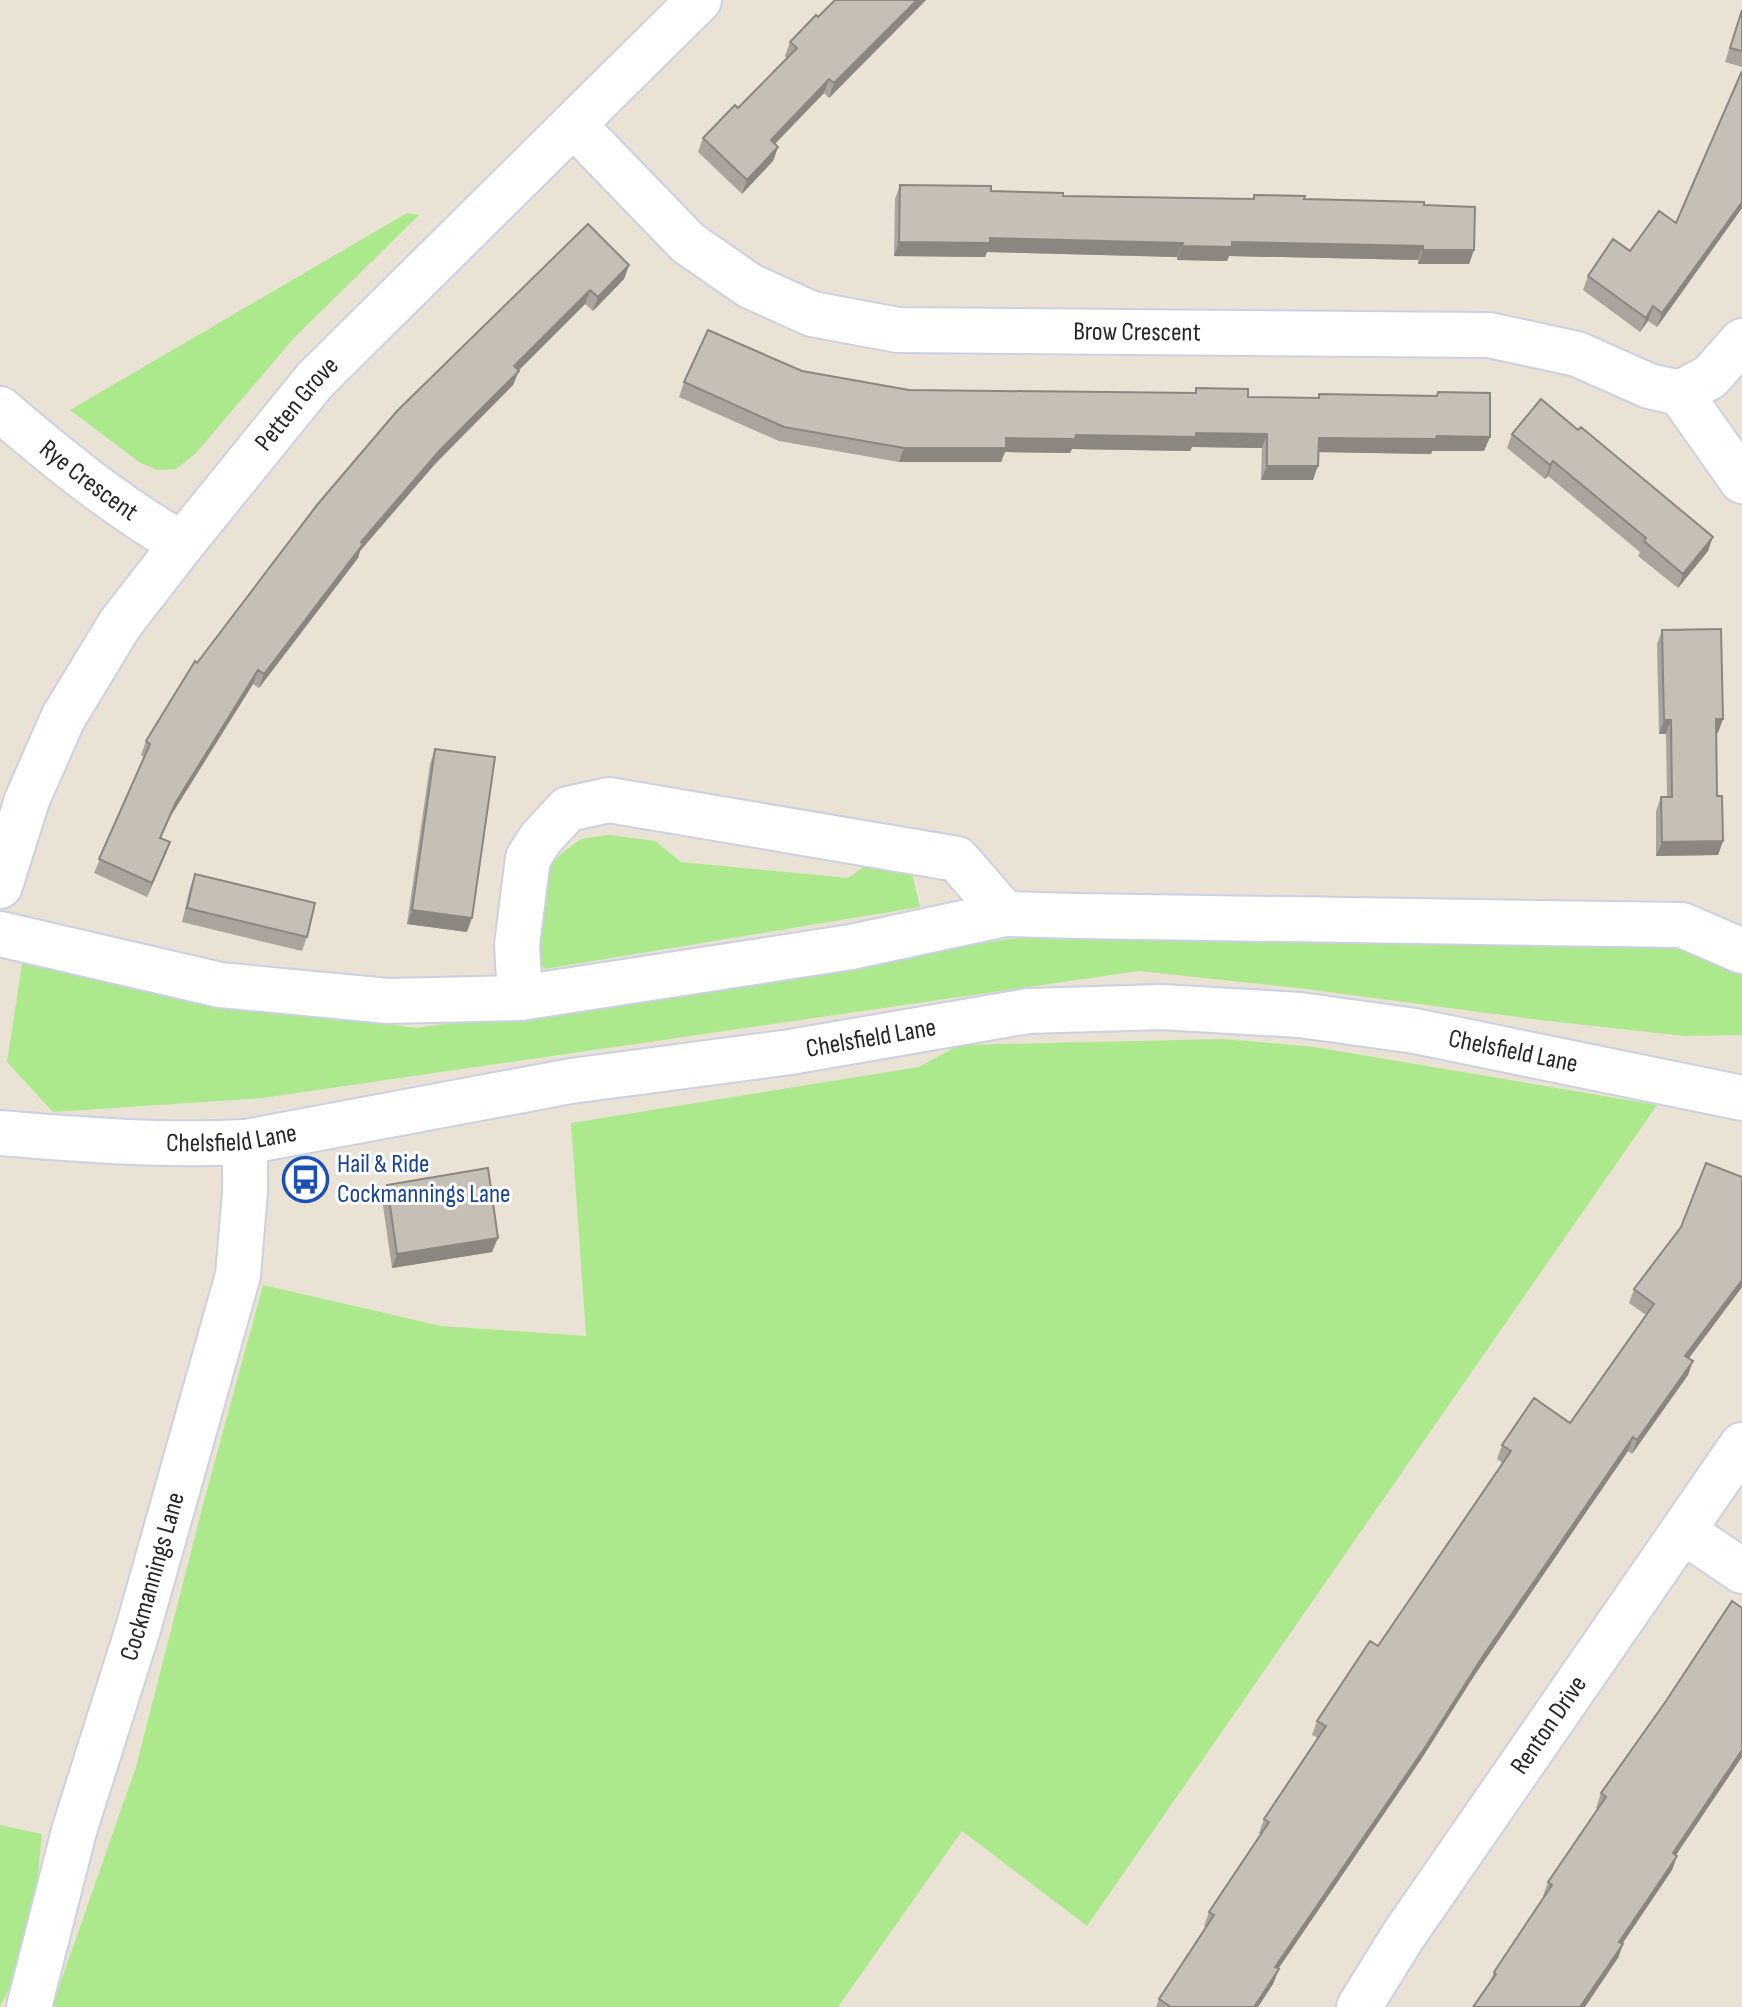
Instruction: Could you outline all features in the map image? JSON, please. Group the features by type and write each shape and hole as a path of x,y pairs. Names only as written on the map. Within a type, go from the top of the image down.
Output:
{"street":[{"name":"Petten Grove","path":"0,886 27,800 63,718 120,624 182,544 315,380 699,0"},
{"name":"Brow Crescent","path":"574,125 688,243 750,286 812,314 898,330 1489,335 1577,354 1649,386 1680,393"},
{"path":"1742,341 1710,377 1680,393 1742,481"},
{"name":"Rye Crescent","path":"0,409 113,501 182,544"},
{"path":"520,998 517,945 528,858 541,838 568,809 609,800 957,859 1005,914"},
{"path":"0,934 220,985 388,1001 520,998 851,947 1005,914 1682,925 1742,951"},
{"name":"Chelsfield Lane","path":"0,1133 192,1144 245,1142 571,1081 790,1052 1028,1011 1147,1007 1300,1015 1415,1031 1742,1098"},
{"name":"Cockmannings Lane","path":"29,2007 74,1831 138,1629 238,1275 245,1192 245,1142"},
{"name":"Renton Drive","path":"1359,2007 1403,1936 1742,1445"},
{"path":"1683,1531 1742,1571"}],"green space":[{"path":"407,213 419,215 294,338 196,453 176,469 157,470 139,462 70,410"},
{"path":"609,835 655,841 681,862 848,878 875,859 909,863 920,907 545,969 527,947 540,876 581,839"},
{"path":"1155,928 1691,939 1742,971 1742,1035 1684,1036 1139,971 262,1098 53,1112 7,1062 23,958 198,1002 417,1028 1010,939"},
{"path":"1224,1039 1314,1047 1657,1105 1087,1926 962,1831 838,2007 52,2007 136,1767 263,1285 441,1326 586,1336 571,1123 919,1067 959,1045"},
{"path":"0,1825 42,1834 31,1945 0,2007"}],"building":[{"path":"835,0 917,0 834,83 829,79 771,140 778,147 747,180 703,138 735,105 738,108 797,48 790,42"},
{"path":"1742,10 1742,51 1730,48"},
{"path":"1742,71 1742,202 1662,313 1653,306 1646,318 1588,276 1613,239 1630,251 1659,211 1676,223"},
{"path":"900,185 991,186 991,191 1063,193 1063,196 1254,199 1254,195 1305,196 1304,199 1424,202 1424,205 1475,207 1474,250 1232,242 1232,247 1182,246 1183,243 990,238 990,243 899,242"},
{"path":"588,224 629,265 598,297 590,290 514,366 519,371 440,450 361,542 363,544 264,674 258,670 176,802 160,838 170,842 152,883 99,859 150,744 146,741 195,661 197,663 317,505 397,411"},
{"path":"708,330 802,371 909,390 1196,393 1196,388 1248,389 1248,397 1319,398 1319,394 1437,396 1438,392 1490,393 1490,437 1319,438 1318,466 1267,466 1267,434 1196,433 1196,437 1076,435 1075,439 1006,438 1006,448 904,448 784,427 684,382"},
{"path":"1541,399 1578,430 1581,427 1713,537 1683,574 1644,541 1646,538 1553,461 1550,465 1512,434"},
{"path":"1721,629 1723,719 1716,719 1717,796 1722,796 1723,841 1662,842 1661,797 1672,797 1671,720 1664,720 1662,630"},
{"path":"435,749 495,757 472,918 412,910"},
{"path":"195,874 315,903 307,937 187,908"},
{"path":"1706,1163 1742,1177 1742,1280 1685,1356 1693,1361 1637,1440 1633,1437 1481,1659 1426,1746 1275,1967 1279,1969 1254,2007 1171,2007 1159,1999 1214,1915 1209,1912 1269,1822 1264,1819 1326,1726 1317,1721 1370,1641 1378,1646 1511,1451 1502,1445 1534,1398 1570,1423 1654,1304 1634,1289 1681,1227"},
{"path":"488,1168 498,1238 397,1254 387,1185"},
{"path":"1732,1601 1742,1608 1742,1750 1673,1853 1677,1856 1619,1942 1623,1944 1580,2007 1473,2007 1552,1885 1548,1882 1606,1797 1601,1793"}],"place":[{"name":"Hail & Ride Cockmannings Lane","path":"306,1179"}]}
